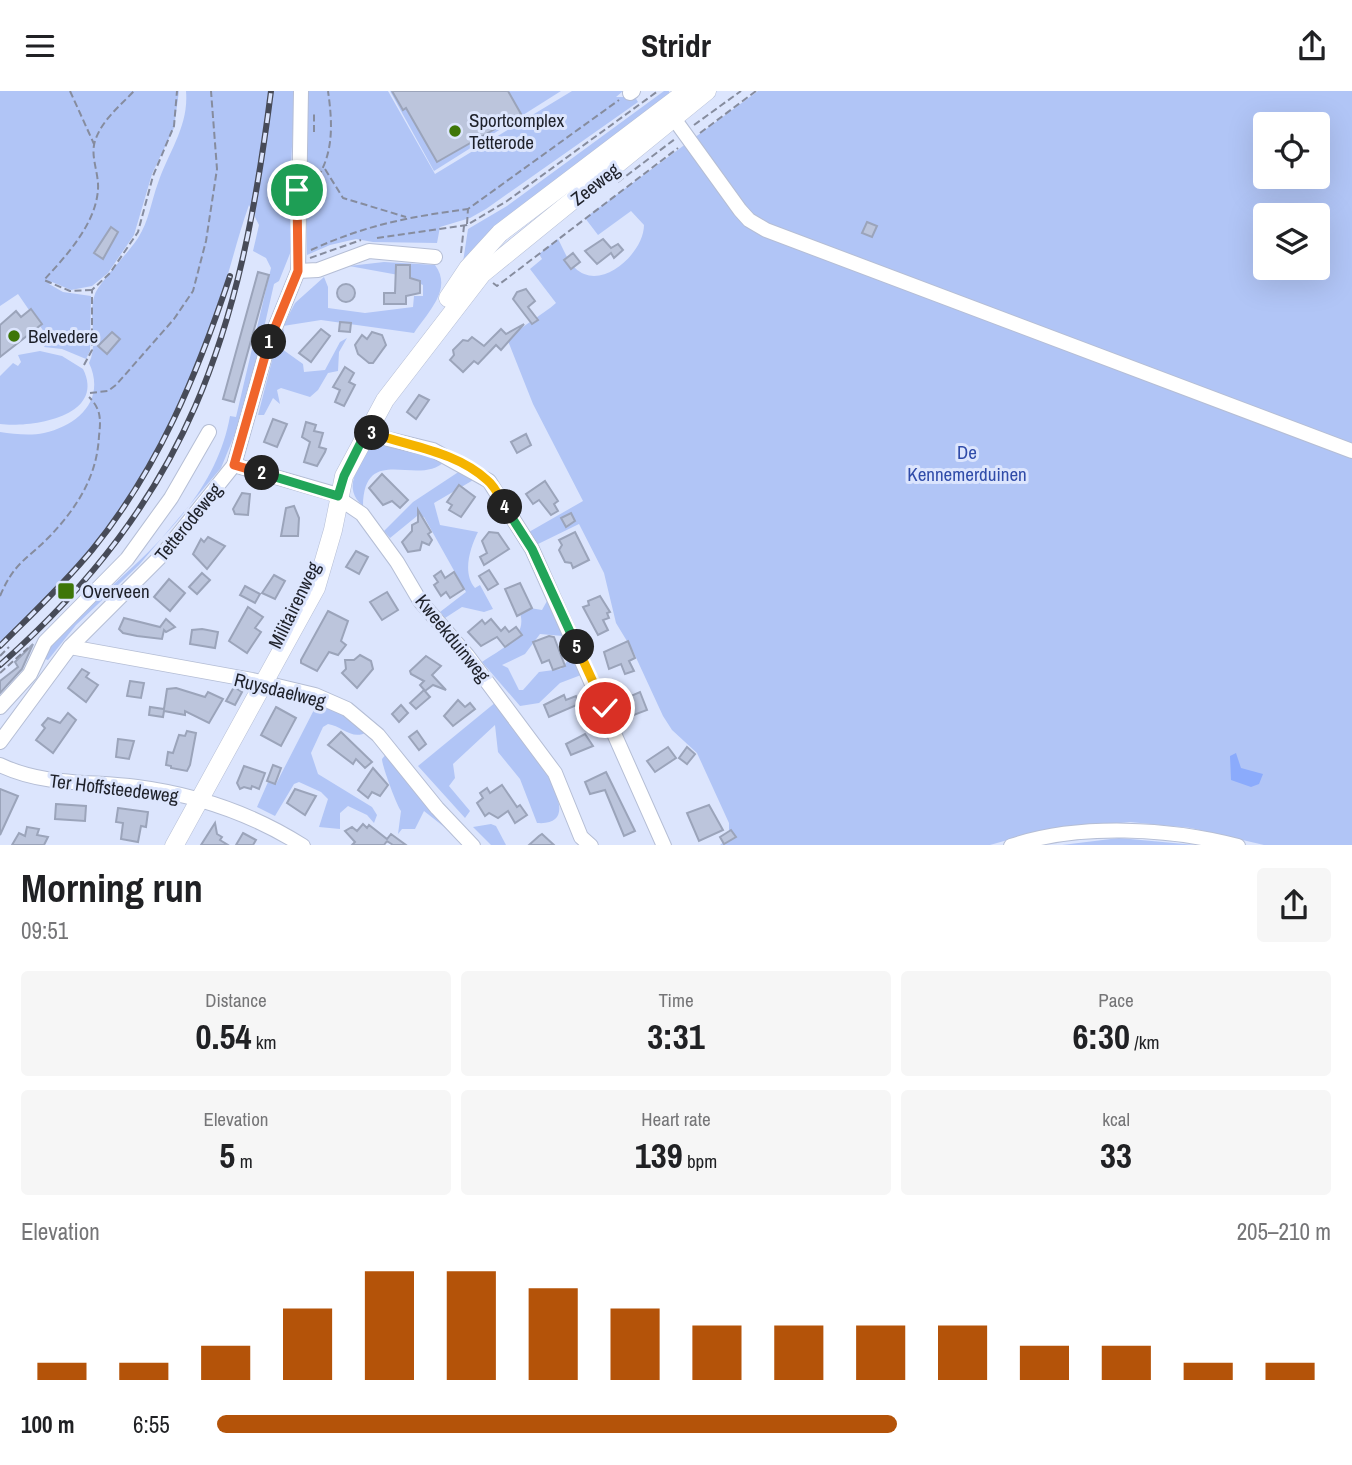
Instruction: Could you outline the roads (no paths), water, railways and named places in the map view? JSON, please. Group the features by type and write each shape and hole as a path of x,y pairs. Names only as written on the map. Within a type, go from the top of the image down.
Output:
{"main road":[{"name":"Zeeweg","path":"482,274 684,130 707,91"},
{"name":"Zeeweg","path":"470,256 683,92"},
{"name":"Militairenweg","path":"174,845 260,683 311,579 334,495 337,472 361,426 470,256"},
{"name":"Militairenweg","path":"334,495 384,400 482,274"},
{"name":"Militairenweg","path":"163,845 197,799"}],"street":[{"name":"Tetterodeweg","path":"0,742 70,647 162,555 234,465 268,345 298,271 301,91"},
{"path":"684,130 740,210 749,220 766,230 1352,451"},
{"path":"298,271 318,270 369,251 435,257"},
{"path":"367,430 388,439 433,450 489,481 532,549 664,845"},
{"path":"0,707 30,674 45,642 127,559 171,498 209,432"},
{"name":"Kweekduinweg","path":"234,465 334,495 362,514 397,562 420,601 512,713 555,772 580,838 591,845"},
{"name":"Ruysdaelweg","path":"70,647 314,695 347,709 361,719 437,808 473,845"},
{"name":"Ter Hoffsteedeweg","path":"0,765 50,781 136,787 197,799 251,815 303,845"},
{"path":"1011,845 1048,838 1123,831 1169,833 1238,845"}],"water":[{"path":"1236,753 1241,768 1263,774 1259,784 1251,787 1231,780 1230,756"}],"railway":[{"path":"0,665 65,602 118,539 161,474 195,407 222,336 242,260 271,91"},
{"path":"0,646 81,563 137,487 189,385 230,276"}],"place":[{"name":"Sportcomplex Tetterode","path":"455,131"},
{"name":"Belvedere","path":"14,336"},
{"name":"Overveen","path":"66,591"}],"park label":[{"name":"De Kennemerduinen","path":"967,463"}]}
